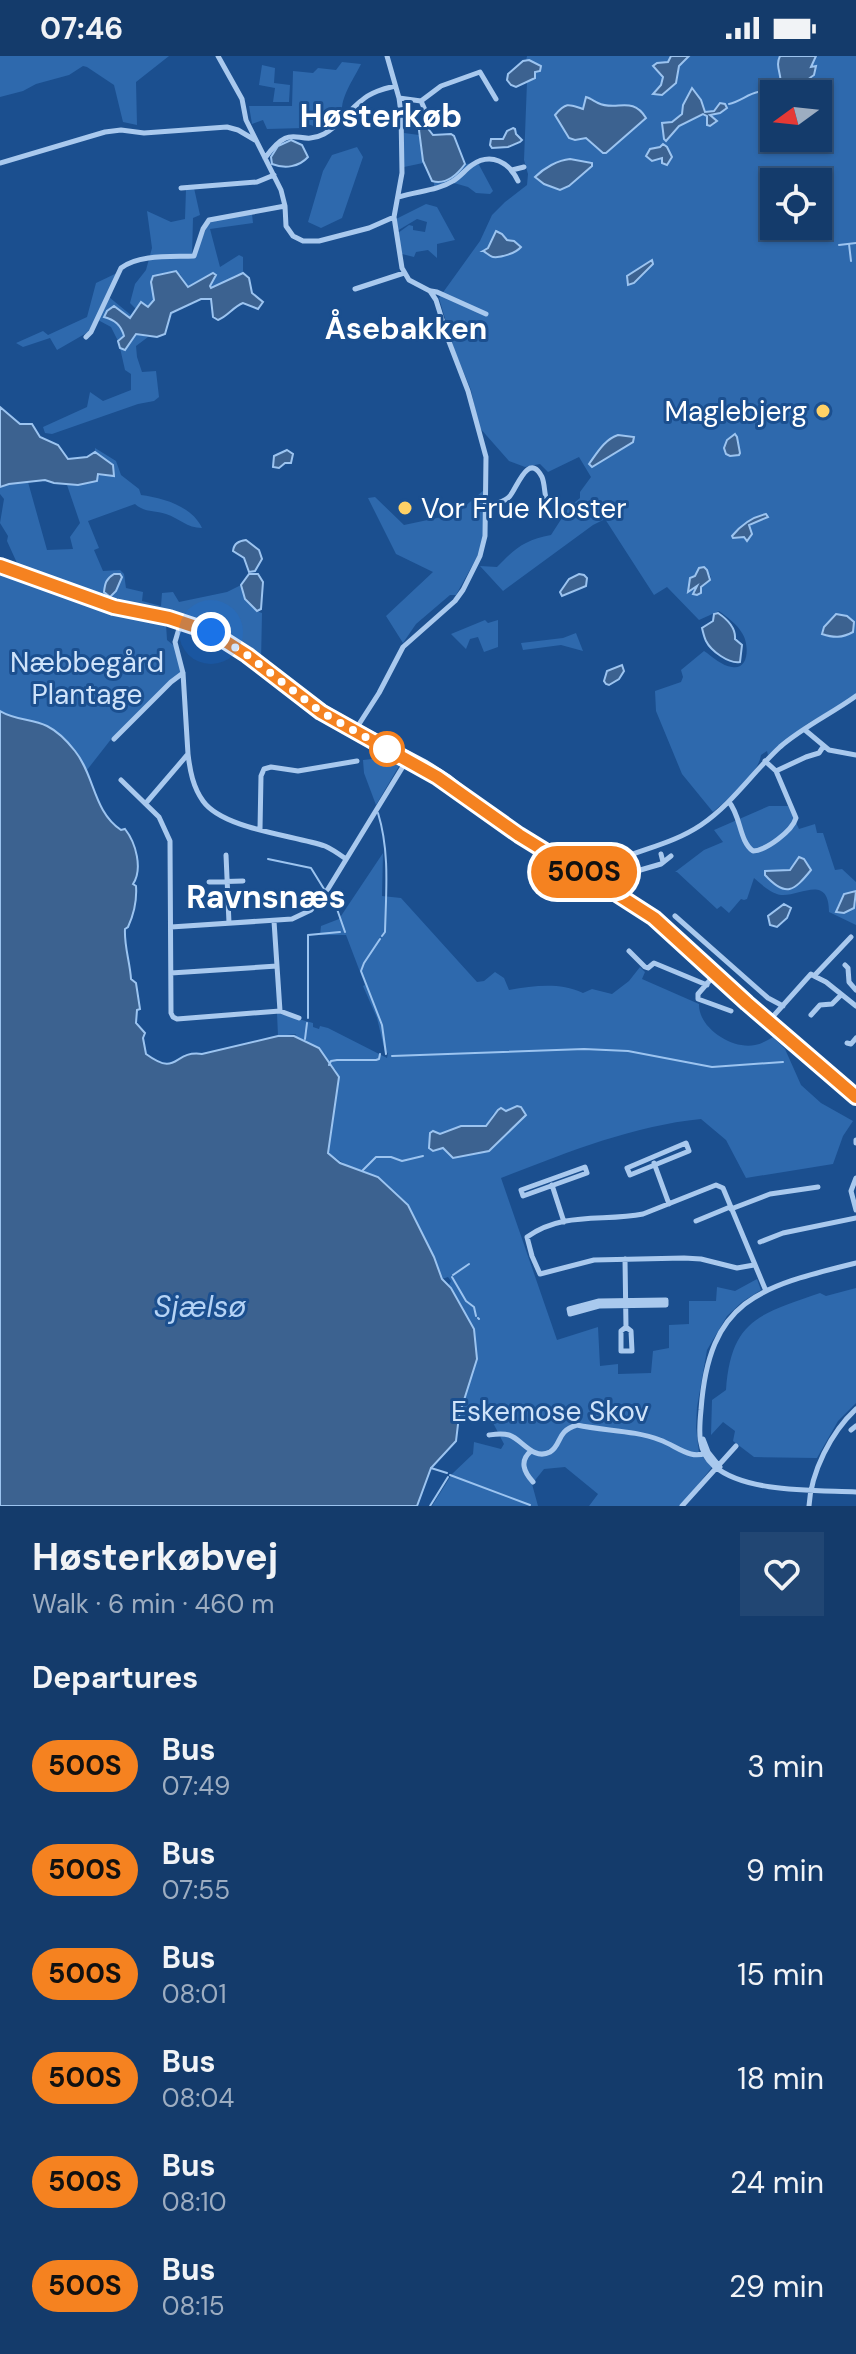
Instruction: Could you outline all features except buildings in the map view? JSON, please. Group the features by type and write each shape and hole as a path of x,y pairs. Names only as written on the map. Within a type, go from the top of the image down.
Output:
{"main road":[{"path":"0,566 114,607 181,621 226,640 355,730 408,757 519,835 593,878 672,930 856,1097"}],"street":[{"path":"218,56 242,99 246,120 283,195 287,229 293,236 303,241 319,241 369,228 394,217"},
{"path":"387,56 399,98 403,162 394,217 404,273 409,280 430,291 486,314"},
{"path":"399,98 421,101 441,86 480,72 496,99"},
{"path":"265,158 287,136 322,135 363,99 395,86"},
{"path":"421,101 425,110 453,126"},
{"path":"0,163 121,130 144,133 227,127 256,140"},
{"path":"399,197 455,181 478,161 500,160 512,170 518,181"},
{"path":"512,170 524,167"},
{"path":"181,188 257,182 274,175"},
{"path":"86,337 121,268 126,264 194,256 209,220 285,206"},
{"path":"355,289 404,273"},
{"path":"355,730 403,647 455,601 484,546 484,449 465,381 430,291"},
{"path":"486,506 509,498 524,471 529,469 537,471 543,479 547,501"},
{"path":"181,621 175,642 183,673 188,754 193,782 206,806 221,817 326,847 346,859"},
{"path":"114,739 183,673"},
{"path":"593,878 619,858 676,839 700,825 729,802 765,761 791,738 856,696"},
{"path":"804,730 823,747 856,755"},
{"path":"776,771 819,753 823,747"},
{"path":"146,803 188,754"},
{"path":"171,927 292,919 311,910 328,889 408,757"},
{"path":"260,829 261,776 264,769 271,767 298,771 357,761"},
{"path":"729,802 738,815 747,846 753,851 762,850 796,822 776,771 765,761"},
{"path":"121,780 164,825 170,841 171,1013 175,1019 280,1011 299,1018"},
{"path":"661,854 663,862"},
{"path":"226,855 229,923"},
{"path":"619,858 630,873 663,862 671,856"},
{"path":"617,873 626,870"},
{"path":"209,882 243,881"},
{"path":"675,916 768,998 783,1006"},
{"path":"274,921 280,1011"},
{"path":"814,976 851,937"},
{"path":"629,951 645,967 654,963 707,985"},
{"path":"811,1013 820,1005 834,1003 855,989 849,982 845,965"},
{"path":"171,973 277,966"},
{"path":"717,973 698,994 698,999 731,1011"},
{"path":"770,1020 811,974 856,1006"},
{"path":"847,1043 851,1044 856,1038"},
{"path":"686,1143 689,1151 655,1164 630,1175 627,1168 686,1143"},
{"path":"652,1157 669,1204"},
{"path":"551,1182 523,1196 521,1190 551,1182 587,1173 586,1169 551,1182"},
{"path":"856,1178 851,1191 856,1210"},
{"path":"551,1182 564,1222"},
{"path":"754,1265 737,1268 701,1259 625,1259 579,1262 544,1275 537,1272 527,1241 530,1234 564,1222 583,1217 631,1216 716,1185 723,1188 766,1291"},
{"path":"696,1221 770,1194 818,1187"},
{"path":"760,1242 783,1233 856,1218"},
{"path":"625,1259 626,1327"},
{"path":"856,1263 766,1291 737,1309 715,1340 703,1383 700,1430 706,1453 716,1466 756,1485 856,1492"},
{"path":"626,1302 599,1301 569,1310 570,1314 626,1302 666,1300 666,1305 626,1302"},
{"path":"626,1327 631,1331 632,1351 621,1351 621,1331 626,1327"},
{"path":"809,1506 816,1471 838,1430 856,1409"},
{"path":"489,1435 512,1436 531,1451 545,1453 551,1451 560,1435 577,1425 658,1439 693,1456 706,1453"},
{"path":"682,1506 736,1446"},
{"path":"531,1451 526,1455 524,1464 533,1482"}],"green space":[{"path":"0,56 169,56 136,82 137,125 123,122 114,85 83,66 69,75 0,97"},
{"path":"527,56 856,56 856,695 807,724 768,755 767,751 761,755 754,771 713,812 682,774 656,711 655,691 681,682 681,670 704,651 728,666 738,667 742,664 746,643 735,624 719,611 699,620 667,587 654,595 605,519 503,591 480,566 497,567 521,546 551,535 569,507 580,498 580,492 591,477 579,457 548,472 540,464 525,467 509,461 479,427 471,390 454,349 439,298 480,241 492,215 527,185 524,160 527,82 534,78 534,63 526,61","holes":["591,98 602,104 633,106 639,108 644,121 603,153 586,138 575,139 556,118 556,113 569,104 583,109","570,159 590,163 589,168 556,189 540,181 561,161","496,231 508,243 511,254 484,253 483,250 488,248","704,567 711,577 694,593 697,588 691,577"]},
{"path":"342,62 361,64 345,96 343,116 326,130 304,123 304,128 267,129 263,120 252,124 249,106 292,106 293,71 313,73 318,68 336,70"},
{"path":"262,65 275,68 274,83 290,85 289,102 273,102 275,88 259,85"},
{"path":"404,133 419,135 423,163 404,167"},
{"path":"357,147 363,157 342,218 321,228 308,222 323,171 332,155"},
{"path":"478,163 493,191 490,194 476,193 454,183 434,188 434,183 452,177 465,164"},
{"path":"194,188 200,215 193,218 192,257 210,221 252,214 253,223 210,229 220,267 239,255 243,257 243,273 215,287 188,287 180,274 151,282 155,300 148,307 141,302 137,310 130,303 135,284 146,270 152,248 147,211 171,222 185,219 186,189"},
{"path":"426,204 437,207 455,240 437,244 437,258 428,250 416,252 414,257 402,254 398,233 409,225 413,226 413,230 425,232 427,222 417,219 397,231 396,219"},
{"path":"117,273 90,331 57,350 50,338 23,347 16,343 43,331 48,335 87,317 96,283"},
{"path":"109,297 132,316 130,319 112,319 121,327 124,336 118,341 111,327 98,320"},
{"path":"136,334 148,337 136,346 137,357 142,372 156,371 159,397 52,434 45,433 43,427 87,407 90,392 103,401 131,390 131,374 125,370 120,348 125,350"},
{"path":"95,448 116,461 121,475 139,489 141,495 184,509 202,528 135,504 88,521 99,548 94,550 103,571 120,570 124,574 126,588 143,592 142,601 161,606 162,593 173,592 179,602 227,592 241,585 248,602 262,613 261,662 204,626 176,616 111,602 4,565 5,559 17,563 0,523 4,499 0,487 28,482 47,550 73,549 70,537 80,523 67,485 96,481 100,475 114,476 112,465 95,452"},
{"path":"484,490 483,546 456,595 450,595 416,624 403,643 386,616 433,572 396,554 368,498 375,497 404,525 456,514"},
{"name":"Næbbegård Plantage","path":"0,571 116,613 166,624 167,640 178,649 184,672 112,738 87,770 74,750 56,732 0,711"},
{"path":"485,620 488,623 498,620 498,647 484,652 478,637 470,639 466,649 451,634"},
{"path":"576,633 583,651 561,645 523,650 521,643 563,638"},
{"path":"383,752 402,761 376,805 364,773 363,760 372,759"},
{"path":"769,806 788,806 799,829 815,824 817,833 823,833 835,870 842,869 856,882 856,891 844,894 837,907 854,908 856,903 856,925 829,912 828,900 819,890 781,895 770,891 754,878 747,899 741,899 729,913 721,906 717,909 675,872 704,850 723,842 714,830"},
{"name":"Eskemose Skov","path":"383,853 382,896 401,898 477,982 484,981 495,972 504,978 509,990 555,986 583,993 592,989 612,994 629,981 640,967 645,972 642,979 699,1004 700,1013 710,1029 727,1041 746,1046 773,1037 785,1049 801,1085 821,1103 853,1121 843,1136 833,1164 746,1178 726,1140 701,1119 624,1134 501,1178 557,1340 598,1327 600,1366 618,1364 618,1374 651,1373 653,1351 669,1348 669,1325 689,1324 689,1301 716,1301 717,1287 735,1291 757,1279 761,1290 727,1316 707,1350 696,1427 699,1453 712,1467 681,1506 589,1506 598,1494 565,1467 544,1469 532,1484 538,1506 432,1506 452,1474 473,1454 474,1442 501,1449 504,1444 491,1419 459,1416 477,1359 474,1329 449,1285 451,1281 448,1277 442,1279 408,1205 328,1153 338,1084 336,1070 329,1065 319,1048 296,1034 278,1036 277,1013 313,1023 313,1027 319,1029 320,1026 328,1028 387,1058 377,1018 346,935 320,935 321,926 339,919","holes":["501,1108 506,1111 512,1108 453,1158 443,1148 430,1148 431,1140 444,1133 464,1127 486,1127 493,1114"]},
{"path":"856,1288 856,1403 838,1421 817,1458 754,1457 733,1441 735,1431 723,1422 711,1435 712,1400 726,1390 734,1348 752,1323 780,1307 820,1293 826,1296"}],"water":[{"path":"671,56 689,56 679,66 676,83 662,95 653,94 663,77 653,66 668,62"},
{"path":"780,56 816,56 811,67 816,66 814,75 807,80 780,80"},
{"path":"529,60 541,66 540,71 535,72 535,78 516,87 511,85 507,80 508,74 523,61"},
{"path":"692,88 705,112 714,111 720,103 727,108 710,115 717,121 710,126 707,125 707,116 703,114 679,126 666,141 662,123 672,122 682,114"},
{"path":"586,97 605,105 635,107 646,118 603,153 586,138 569,138 555,115 568,105 583,109"},
{"path":"426,126 433,135 454,136 465,164 446,180 432,181 423,161 419,130"},
{"path":"513,128 522,140 520,142 492,148 491,139 503,139 507,131"},
{"path":"291,140 302,145 308,157 292,166 272,164 271,157 278,146"},
{"path":"663,144 672,157 667,165 662,163 662,158 652,161 646,156 650,149"},
{"path":"570,159 592,163 592,166 569,186 560,190 535,177 551,165"},
{"path":"496,231 521,247 504,256 489,255 483,251 488,248"},
{"path":"652,260 653,264 628,285 627,276"},
{"path":"176,271 188,287 213,273 216,275 211,288 243,273 249,278 252,293 263,302 258,309 243,303 218,320 213,317 211,299 201,299 171,313 165,334 157,337 136,334 125,350 120,348 118,341 124,336 123,332 117,324 104,317 107,311 114,306 130,318 141,302 148,307 154,300 153,276"},
{"path":"0,407 20,424 32,424 40,437 58,445 68,459 87,457 95,452 113,465 114,476 98,474 97,481 78,485 45,480 0,487"},
{"path":"735,434 740,453 730,456 724,448 727,440"},
{"path":"618,435 634,437 633,442 592,467 589,464 602,447"},
{"path":"287,450 293,454 291,463 273,467 274,456"},
{"path":"766,514 768,517 749,525 752,534 747,541 744,537 733,538 735,532 747,522"},
{"path":"246,540 259,550 262,559 255,571 249,572 244,558 233,551 237,543"},
{"path":"704,567 710,580 701,587 701,593 693,594 697,586 688,592 690,578"},
{"path":"114,574 122,577 110,597 104,592 105,586"},
{"path":"249,574 258,574 263,582 261,609 257,611 245,599 241,585"},
{"path":"579,574 587,578 586,586 562,596 560,592 569,579"},
{"path":"718,613 730,624 735,639 742,645 740,662 721,656 705,639 702,628 713,621 714,614"},
{"path":"836,614 847,616 854,622 853,632 838,637 822,634"},
{"path":"622,665 624,671 619,679 606,684 607,671"},
{"name":"Sjælsø","path":"0,711 47,726 66,740 82,761 105,813 121,830 125,829 132,841 138,871 133,884 136,886 136,896 133,912 125,935 131,979 136,983 140,1009 137,1010 136,1023 145,1033 146,1054 164,1064 192,1054 278,1036 294,1036 319,1048 339,1077 328,1153 340,1163 378,1177 408,1205 442,1279 451,1288 474,1329 477,1359 459,1416 456,1441 431,1468 417,1506 0,1506"},
{"path":"799,857 811,870 795,887 779,887 765,875 765,871 790,870"},
{"path":"856,891 854,908 844,913 836,912 844,894"},
{"path":"784,904 791,908 787,918 777,927 770,925 768,916"},
{"path":"517,1106 526,1115 489,1151 453,1158 443,1148 433,1151 429,1148 430,1133 433,1131 440,1134 461,1126 486,1126 501,1108 506,1111"}],"waterway":[{"path":"729,104 760,92"},
{"path":"839,245 856,243"},
{"path":"849,244 851,261"},
{"path":"378,813 386,872 385,932 382,936"},
{"path":"268,859 311,868 324,889"},
{"path":"328,894 345,932"},
{"path":"308,1018 308,935 340,932"},
{"path":"380,939 361,971 382,1025 386,1054"},
{"path":"305,1039 307,1023"},
{"path":"392,1056 584,1049 628,1051 712,1067 783,1062"},
{"path":"329,1065 337,1060 376,1060 380,1054"},
{"path":"362,1171 376,1157 402,1161 423,1156"},
{"path":"453,1275 469,1264"},
{"path":"452,1277 466,1301 474,1307 476,1316"},
{"path":"431,1468 447,1473"},
{"path":"450,1475 530,1505"},
{"path":"430,1506 448,1477"}],"bus line":[{"name":"500S","path":"0,566 114,607 196,626 226,640 321,712 437,777 519,835 571,867 587,874 595,873 598,881 654,918 856,1097"}],"place":[{"name":"Maglebjerg","path":"823,411"},
{"name":"Vor Frue Kloster","path":"405,508"}],"district":[{"name":"Høsterkøb","path":"381,116"},
{"name":"Åsebakken","path":"406,329"},
{"name":"Ravnsnæs","path":"266,897"}],"route":[{"path":"211,632 247,655 321,712 387,749"}]}
